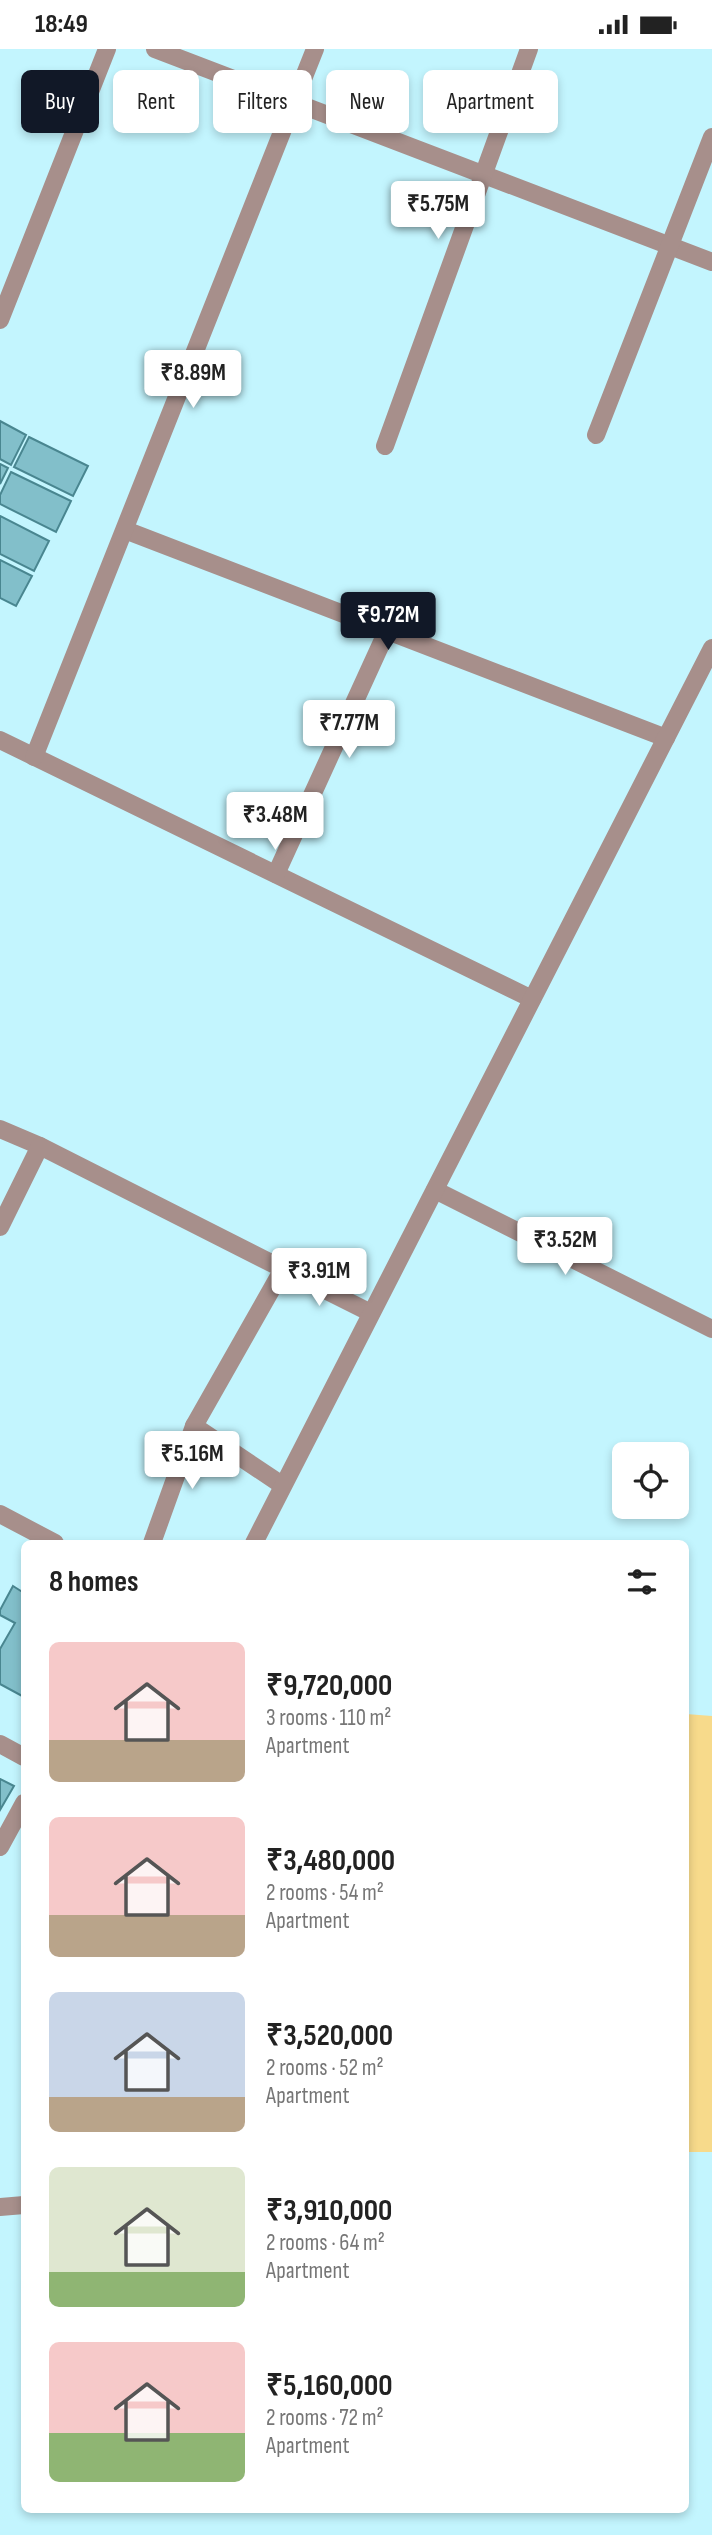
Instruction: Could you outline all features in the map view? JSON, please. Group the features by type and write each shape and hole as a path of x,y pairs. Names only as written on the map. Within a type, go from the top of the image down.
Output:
{"street":[{"path":"0,320 107,49"},
{"path":"155,49 213,71"},
{"path":"307,70 315,49"},
{"path":"385,446 481,174 529,49"},
{"path":"312,109 712,261"},
{"path":"34,757 283,133"},
{"path":"596,435 712,137"},
{"path":"125,530 666,738"},
{"path":"276,874 387,631"},
{"path":"255,1540 712,648"},
{"path":"0,741 532,999"},
{"path":"0,1129 40,1146 371,1313"},
{"path":"0,1227 40,1146"},
{"path":"435,1189 712,1329"},
{"path":"153,1540 194,1426 284,1269"},
{"path":"194,1426 282,1485"},
{"path":"0,1514 49,1540"},
{"path":"0,1744 21,1755"},
{"path":"0,1847 21,1808"},
{"path":"0,2207 21,2205"}],"shaded area":[{"path":"689,1714 712,1716 712,2152 689,2152"}],"building":[{"path":"0,421 26,435 11,465 0,459"},
{"path":"29,437 88,466 73,496 14,467"},
{"path":"0,464 8,468 0,484"},
{"path":"11,472 71,501 56,532 0,504 0,495"},
{"path":"0,516 49,541 34,571 0,554"},
{"path":"0,560 32,576 16,606 0,598"},
{"path":"13,1586 21,1591 21,1695 0,1684 0,1649 15,1623 0,1615"},
{"path":"0,1779 14,1786 0,1810"}]}
